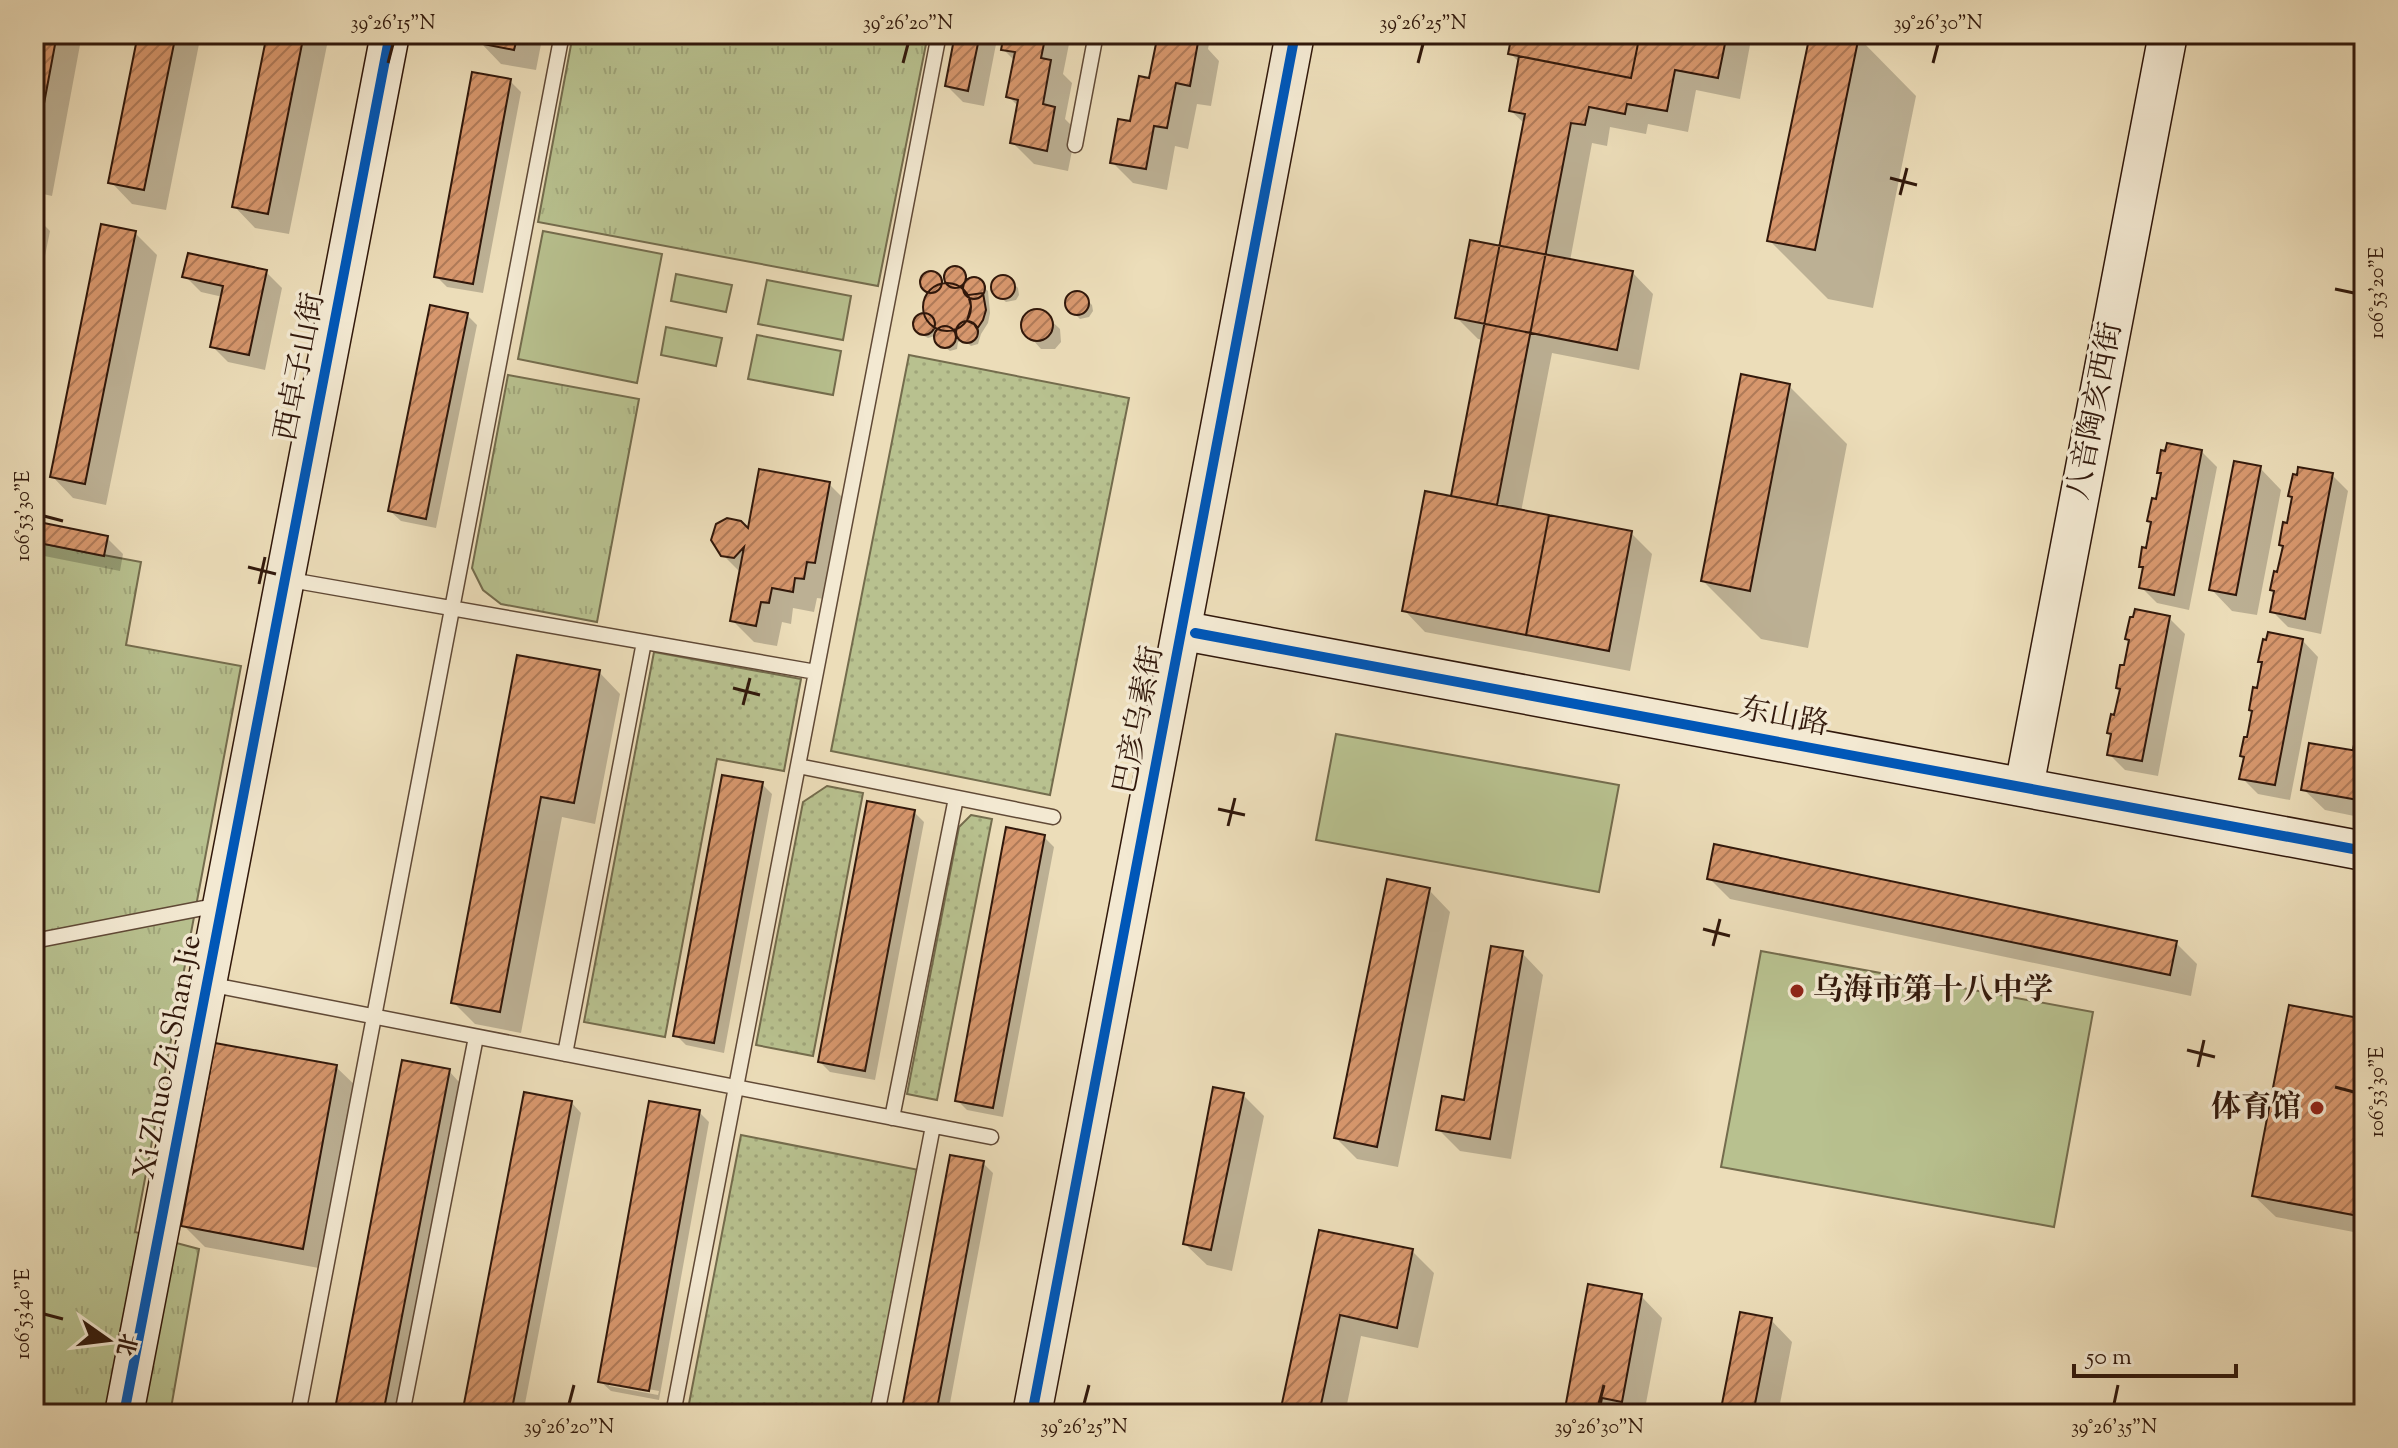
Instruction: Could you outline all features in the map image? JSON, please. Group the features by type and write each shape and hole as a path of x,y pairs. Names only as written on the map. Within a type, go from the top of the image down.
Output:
{"street":[{"name":"西卓子山街","path":"260,708 390,34"},
{"name":"巴彦乌素街","path":"1032,1414 1295,34"},
{"name":"巴彦乌素街","path":"1047,1414 1308,34"},
{"name":"八音陶亥西街","path":"2024,787 2168,34"},
{"name":"东山路","path":"1195,633 2364,851"},
{"name":"Xi Zhuo Zi Shan Jie","path":"124,1414 260,708"}],"lane":[{"path":"298,1414 562,34"},
{"path":"673,1414 939,34"},
{"path":"1075,145 1096,34"},
{"path":"285,579 816,672"},
{"path":"565,1054 644,642"},
{"path":"798,766 1053,817"},
{"path":"892,1118 956,798"},
{"path":"34,941 224,905"},
{"path":"208,984 991,1137"},
{"path":"402,1414 476,1037"},
{"path":"877,1414 933,1126"}],"green space":[{"path":"573,34 928,34 878,286 538,222"},
{"path":"543,231 662,254 637,383 518,359"},
{"path":"676,274 732,285 726,312 671,301"},
{"path":"767,280 851,296 843,340 758,324"},
{"path":"666,327 722,338 716,366 661,355"},
{"path":"757,335 841,351 833,395 748,379"},
{"path":"909,355 1129,398 1050,795 831,751"},
{"path":"508,375 639,399 597,622 501,604 483,590 472,568"},
{"path":"34,542 141,562 126,645 241,666 135,1232 199,1249 170,1414 34,1414"},
{"path":"654,652 801,679 784,771 717,759 665,1037 584,1022"},
{"path":"1336,734 1619,785 1599,892 1316,840"},
{"path":"827,786 863,793 813,1056 756,1045 803,802"},
{"path":"971,815 992,819 937,1100 907,1094 959,827"},
{"path":"1761,951 2093,1012 2054,1227 1721,1167"},
{"path":"741,1135 919,1170 871,1414 687,1414"}],"building":[{"path":"34,34 57,34 34,157"},
{"path":"138,34 176,34 144,190 108,183"},
{"path":"267,34 304,34 268,214 232,207"},
{"path":"479,34 518,34 514,50 478,43"},
{"path":"955,34 980,34 968,91 945,86"},
{"path":"1004,34 1046,34 1041,58 1051,60 1043,104 1055,107 1047,151 1010,143 1018,100 1006,97 1015,52 1001,50"},
{"path":"1158,34 1199,37 1190,86 1176,83 1167,128 1154,126 1146,169 1110,163 1118,119 1130,121 1139,76 1149,78"},
{"path":"1512,34 1727,34 1718,78 1675,70 1667,111 1627,104 1625,114 1589,107 1585,125 1571,123 1497,505 1632,531 1609,651 1402,611 1425,491 1451,496 1525,114 1509,111 1519,56 1508,54"},
{"path":"1512,34 1640,34 1631,78 1508,54"},
{"path":"1810,34 1859,36 1815,250 1767,241"},
{"path":"472,72 511,79 473,284 434,277"},
{"path":"101,224 136,231 85,484 50,477"},
{"path":"1470,240 1633,271 1617,350 1455,318"},
{"path":"188,253 267,270 249,355 210,347 223,286 182,277"},
{"path":"955,266 966,277 955,288 944,277"},
{"path":"931,271 942,282 931,293 920,282"},
{"path":"1003,275 1012,278 1015,287 1012,296 1003,299 994,296 991,287 994,278"},
{"path":"974,277 985,288 974,299 963,288"},
{"path":"947,283 956,284 964,290 970,298 970,316 964,324 956,330 947,331 938,330 930,324 924,316 923,307 924,298 930,290 938,284"},
{"path":"1077,291 1086,294 1089,303 1086,312 1077,315 1068,312 1065,303 1068,294"},
{"path":"983,293 986,310 977,329 967,321 971,306 968,295"},
{"path":"430,305 468,313 426,519 388,511"},
{"path":"1037,309 1048,314 1053,325 1048,336 1037,341 1026,336 1021,325 1026,314"},
{"path":"924,313 935,324 924,335 913,324"},
{"path":"967,321 978,332 967,343 956,332"},
{"path":"945,326 956,337 945,348 934,337"},
{"path":"1741,374 1790,384 1750,591 1701,581"},
{"path":"2167,443 2202,450 2174,595 2139,588 2143,567 2139,567 2142,547 2146,548 2151,522 2147,521 2152,498 2156,499 2161,450 2165,451"},
{"path":"2234,461 2261,466 2236,595 2209,590"},
{"path":"2298,467 2333,473 2305,619 2270,612 2274,591 2270,590 2283,546 2279,545 2283,522 2287,523 2292,497 2288,496 2293,474 2297,475"},
{"path":"759,469 830,482 815,563 807,562 804,579 795,578 793,592 772,588 769,603 761,602 756,626 730,621 744,547 734,558 721,556 711,540 716,524 727,518 741,521 748,528"},
{"path":"1425,491 1549,515 1526,635 1402,611"},
{"path":"34,521 108,536 104,556 34,542"},
{"path":"2135,609 2170,616 2142,761 2107,755 2111,734 2107,733 2120,689 2116,688 2120,665 2124,665 2129,640 2125,639"},
{"path":"2268,632 2303,639 2275,785 2239,779 2244,757 2240,756 2252,711 2249,710 2253,687 2257,688 2262,662 2258,662 2263,639 2266,640"},
{"path":"517,655 600,670 574,803 541,797 500,1012 451,1003"},
{"path":"2364,691 2364,752 2353,750"},
{"path":"2309,743 2364,752 2364,801 2301,790"},
{"path":"722,775 763,782 714,1043 673,1036"},
{"path":"867,801 915,810 865,1071 818,1062"},
{"path":"1006,827 1045,835 993,1108 955,1101"},
{"path":"1714,844 2177,941 2170,975 1707,879"},
{"path":"1387,879 1430,888 1377,1147 1334,1138"},
{"path":"1491,946 1523,951 1490,1139 1436,1130 1442,1096 1464,1100"},
{"name":"体育馆","path":"2289,1005 2364,1019 2364,1217 2252,1196"},
{"path":"215,1043 337,1065 303,1249 181,1226"},
{"path":"402,1060 450,1069 383,1414 334,1414"},
{"path":"1213,1087 1244,1093 1211,1250 1183,1244"},
{"path":"524,1092 572,1101 511,1414 462,1414"},
{"path":"649,1101 700,1110 649,1391 598,1382"},
{"path":"950,1155 984,1161 936,1414 901,1414"},
{"path":"1319,1230 1413,1249 1397,1328 1340,1315 1319,1414 1312,1414 1281,1408"},
{"path":"1588,1284 1642,1294 1622,1402 1602,1398 1599,1414 1564,1414"},
{"path":"1740,1312 1772,1318 1753,1414 1720,1414"}],"cycle path":[{"path":"124,1414 390,34"},
{"path":"1032,1414 1295,34"},
{"path":"1195,633 2364,851"}],"place":[{"name":"乌海市第十八中学","path":"1797,991"},
{"name":"体育馆","path":"2317,1108"}]}
